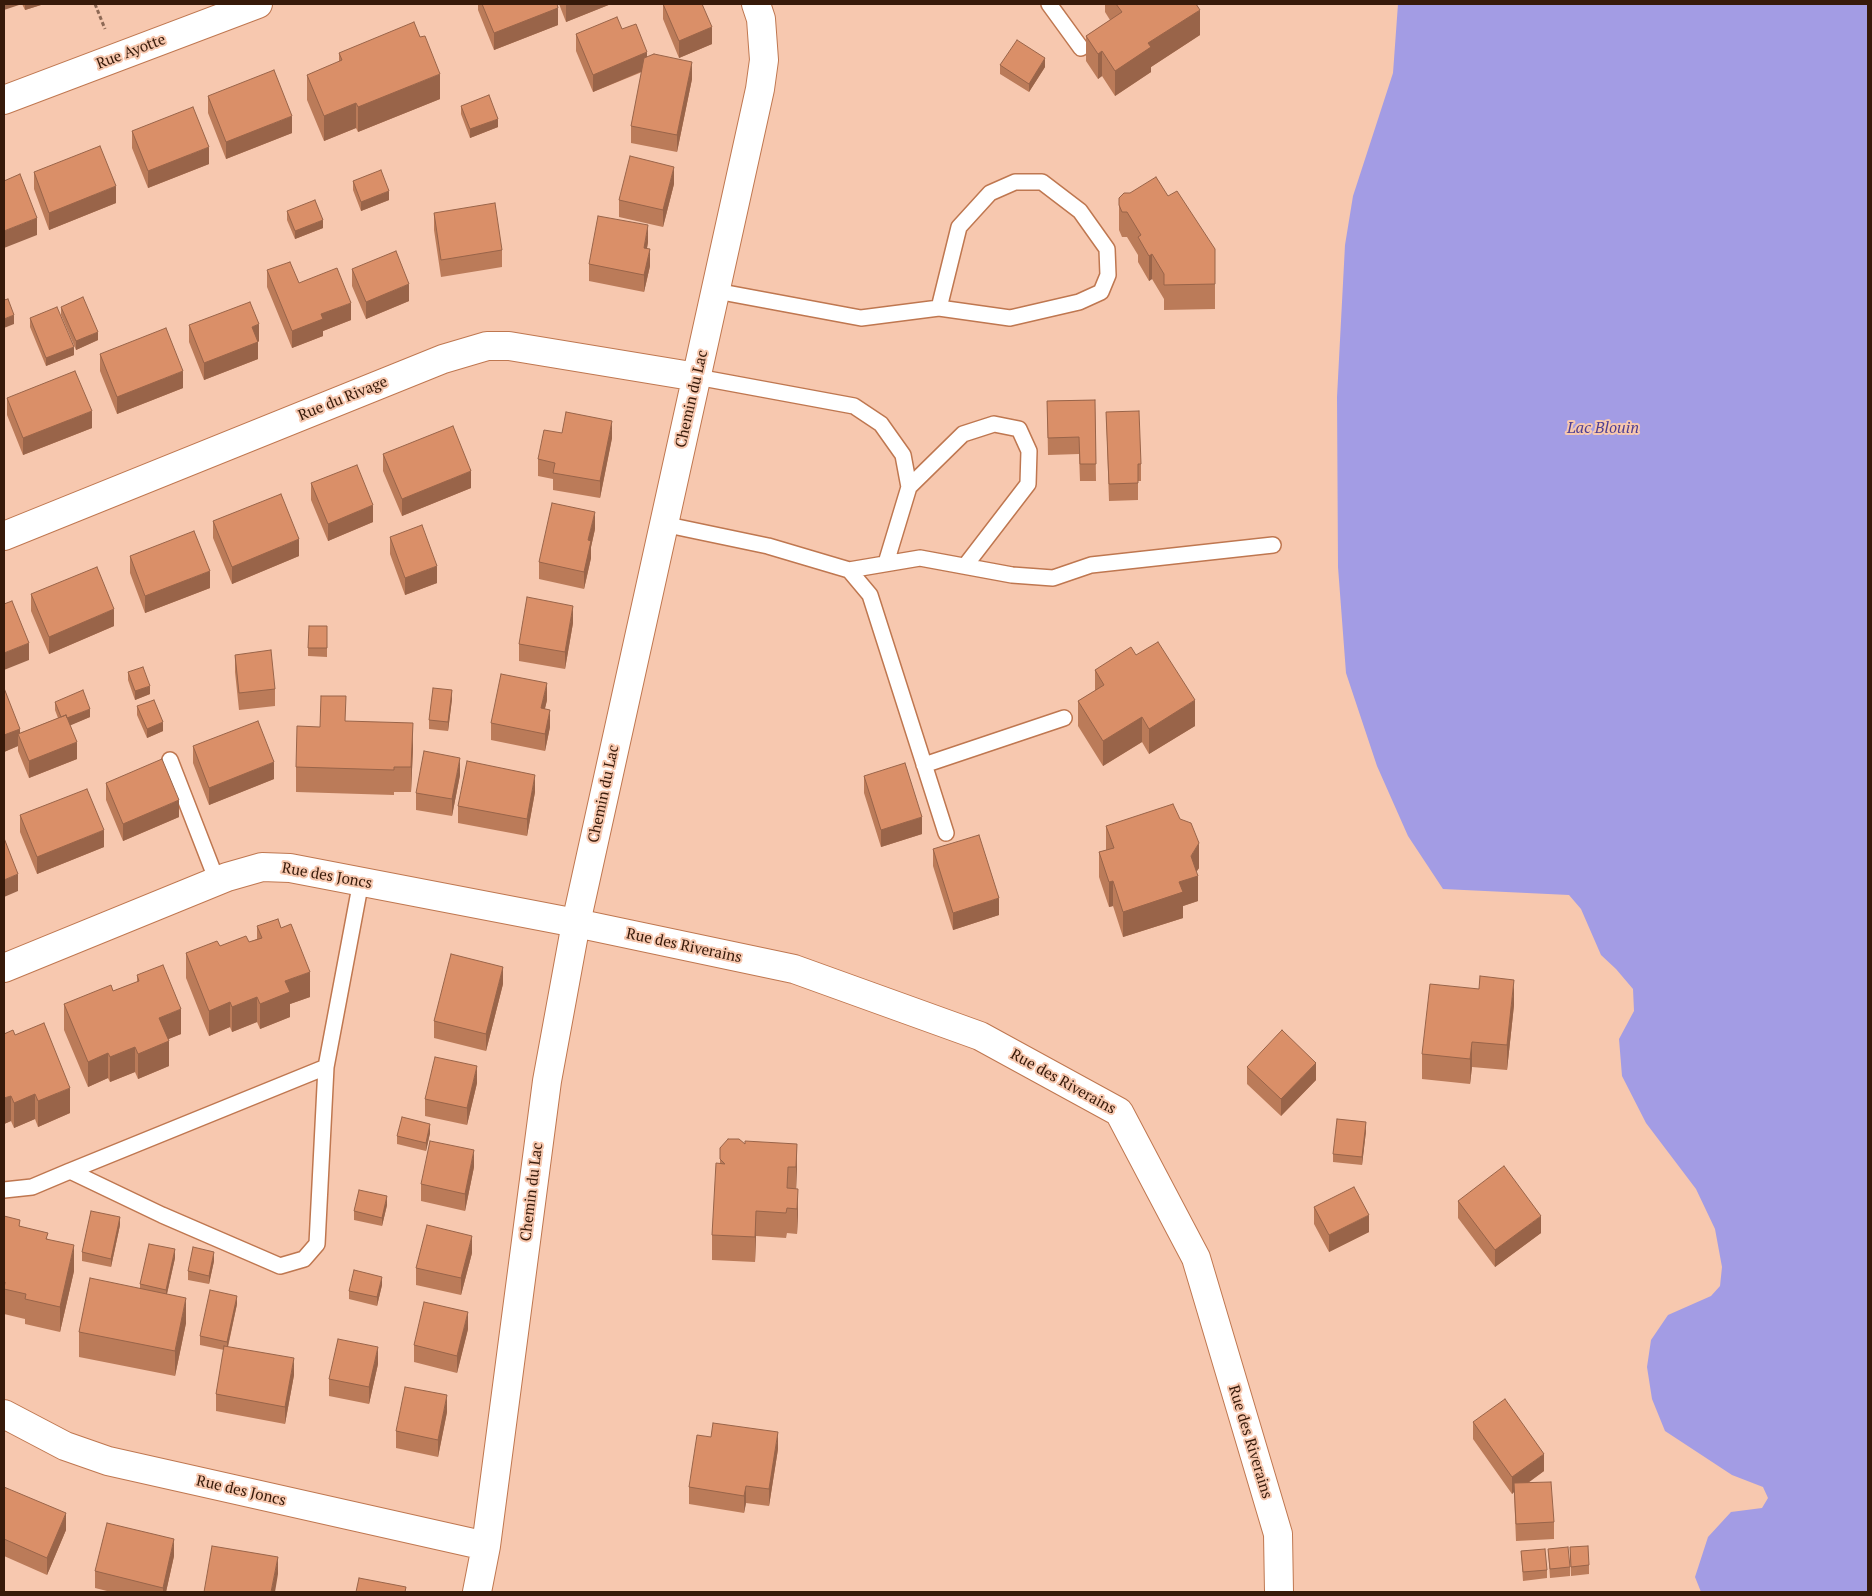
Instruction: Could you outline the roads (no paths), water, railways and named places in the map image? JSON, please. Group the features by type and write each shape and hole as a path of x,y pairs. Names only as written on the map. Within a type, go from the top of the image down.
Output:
{"street":[{"name":"Rue Ayotte","path":"4,100 258,4"},
{"name":"Chemin du Lac","path":"477,1592 486,1546 547,1081 576,923 760,89 764,60 762,19 756,4"},
{"name":"Rue du Rivage","path":"4,536 443,359 487,346 509,346 697,377"},
{"name":"Rue des Joncs","path":"4,968 217,881 262,867 290,868 576,923"},
{"name":"Rue des Riverains","path":"576,923 794,969 980,1036 1119,1112 1196,1258 1278,1534 1279,1592"},
{"name":"Rue des Joncs","path":"4,1414 65,1446 108,1461 486,1546"}],"lane":[{"path":"1048,4 1081,48"},
{"path":"716,291 861,318 939,308 1010,318 1079,302 1101,292 1108,275 1107,249 1080,211 1042,182 1014,182 990,193 959,227 939,308"},
{"path":"697,377 854,406 881,424 903,455 909,487 886,562"},
{"path":"909,487 963,434 994,424 1019,429 1029,451 1028,484 965,566"},
{"path":"663,524 768,546 849,570 886,562 920,558 1012,575 1052,578 1091,565 1272,545"},
{"path":"849,570 870,594 946,833"},
{"path":"924,765 1064,718"},
{"path":"170,760 217,881"},
{"path":"70,1171 162,1215 280,1266 304,1259 317,1244 326,1067 361,882"},
{"path":"4,1190 32,1187 326,1067"}],"water":[{"name":"Lac Blouin","path":"1398,4 1868,4 1868,1592 1701,1592 1695,1577 1708,1537 1731,1512 1762,1508 1768,1498 1763,1487 1732,1475 1665,1431 1652,1399 1647,1367 1651,1340 1668,1315 1711,1296 1720,1286 1722,1267 1715,1229 1696,1189 1646,1123 1622,1076 1619,1039 1634,1011 1633,989 1601,955 1581,909 1569,895 1443,889 1408,836 1377,766 1346,673 1338,567 1337,397 1345,245 1353,196 1393,73"}]}
